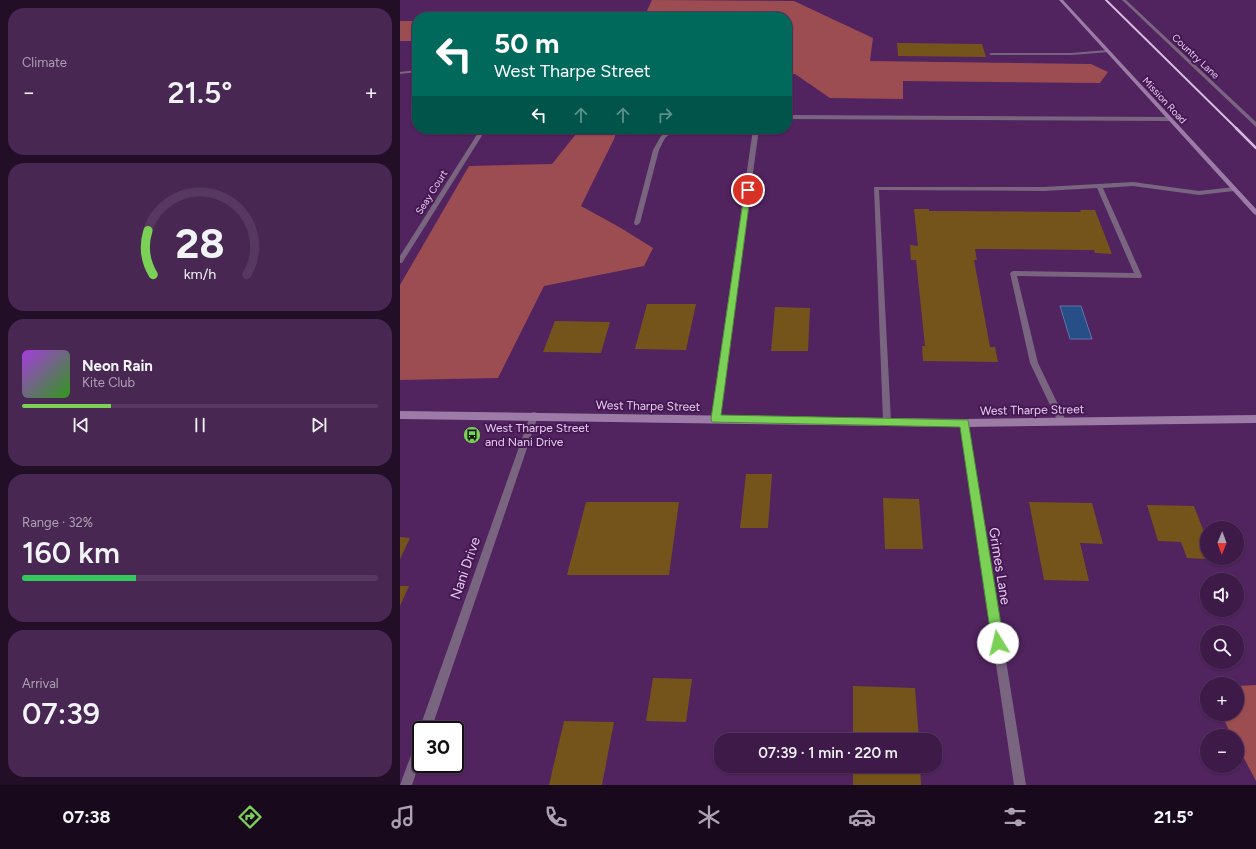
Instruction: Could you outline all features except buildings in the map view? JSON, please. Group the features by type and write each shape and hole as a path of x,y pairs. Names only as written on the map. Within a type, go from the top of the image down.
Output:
{"main road":[{"name":"Mission Road","path":"1060,0 1256,213"},
{"name":"West Tharpe Street","path":"400,415 964,423 1256,419"}],"street":[{"name":"Country Lane","path":"1124,0 1256,125"},
{"path":"991,54 1071,54 1108,51"},
{"path":"400,73 412,72"},
{"path":"792,117 1170,119"},
{"name":"Seay Court","path":"400,261 480,134"},
{"path":"637,223 656,150 663,137 667,134"},
{"path":"715,419 755,134"},
{"path":"887,422 876,188 1044,189 1133,184 1198,193 1234,189"},
{"path":"1062,421 1034,363 1013,274 1139,276 1099,186"},
{"name":"Nani Drive","path":"429,721 534,416"},
{"name":"Grimes Lane","path":"964,423 1020,785"},
{"path":"406,785 412,768"}],"shaded area":[{"path":"652,0 794,1 873,38 870,61 1091,64 1108,72 1100,83 903,81 903,99 830,98 795,74 792,74 792,12 646,12"},
{"path":"400,21 412,21 412,41 400,41"},
{"path":"576,134 616,134 581,206 653,248 644,266 544,286 498,378 400,380 400,285 469,166 552,164"},
{"path":"1256,685 1256,781 1244,758 1244,729 1228,729 1224,721 1244,721 1244,686"}],"water":[{"path":"1060,306 1081,306 1092,339 1070,339"}],"railway":[{"path":"1106,0 1237,129"},
{"path":"1237,129 1256,148"}],"place":[{"name":"West Tharpe Street and Nani Drive","path":"472,435"}],"route":[{"path":"748,190 715,419 964,423 998,643"}]}
